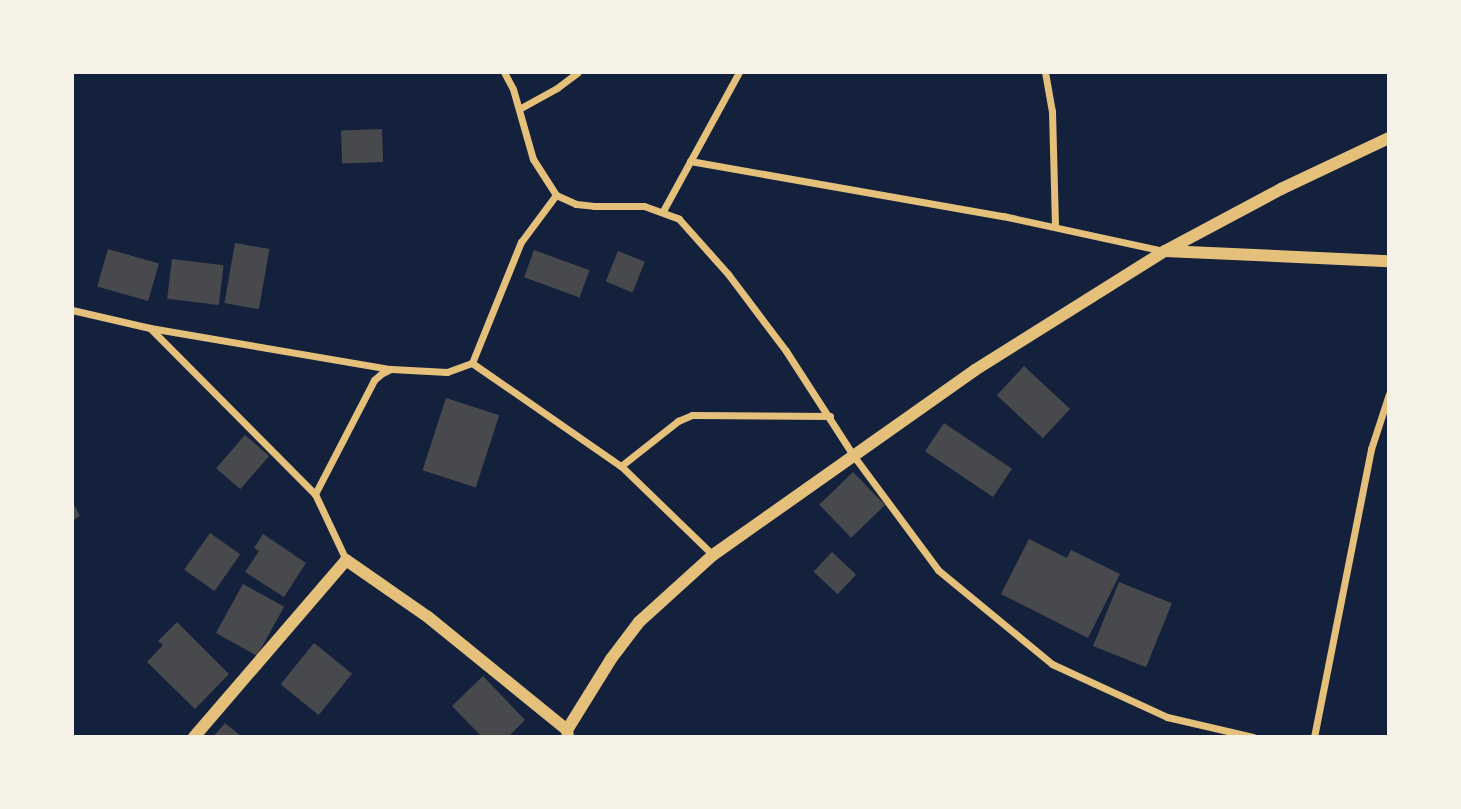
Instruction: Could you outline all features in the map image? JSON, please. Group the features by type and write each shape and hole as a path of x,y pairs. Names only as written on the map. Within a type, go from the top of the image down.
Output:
{"street":[{"path":"504,72 519,109 533,159 556,195 576,204 645,206 679,219 728,274 786,351 853,454 938,570 1052,664 1167,717 1253,737"},
{"path":"519,109 557,88 578,72"},
{"path":"663,211 739,72"},
{"path":"1045,72 1052,111 1055,226"},
{"path":"150,328 315,494 346,560 428,617 568,734 611,659 639,622 713,555 975,370 1165,251 1280,188 1389,138"},
{"path":"690,161 1055,226 1165,251 1389,261"},
{"path":"72,310 150,328 391,369 447,372 472,363 521,242 531,224 556,195"},
{"path":"472,363 621,466 713,555"},
{"path":"315,494 374,380 391,369"},
{"path":"1314,737 1371,449 1389,394"},
{"path":"621,466 678,421 692,415 830,416"},
{"path":"194,737 346,560"}],"building":[{"path":"382,129 383,162 342,163 341,130"},
{"path":"235,243 269,249 259,309 224,303"},
{"path":"108,249 159,264 148,301 97,286"},
{"path":"534,250 589,270 580,297 524,277"},
{"path":"618,251 645,262 633,292 606,282"},
{"path":"172,259 224,265 219,305 167,299"},
{"path":"1024,366 1070,409 1043,438 997,395"},
{"path":"446,398 499,415 476,488 423,470"},
{"path":"944,423 1012,469 993,497 925,451"},
{"path":"245,435 269,456 240,489 216,468"},
{"path":"853,472 885,505 851,538 819,505"},
{"path":"72,501 80,516 72,521"},
{"path":"210,533 240,554 214,591 184,570"},
{"path":"263,534 306,563 284,597 245,572 259,551 254,548"},
{"path":"1029,539 1067,558 1071,550 1120,574 1088,638 1001,594"},
{"path":"832,552 856,575 838,594 814,572"},
{"path":"1119,582 1172,603 1146,667 1093,646"},
{"path":"243,584 284,607 257,656 216,633"},
{"path":"177,622 229,674 195,709 147,662 163,645 158,641"},
{"path":"314,643 352,674 319,715 281,684"},
{"path":"483,676 525,720 508,737 482,737 452,706"},
{"path":"225,723 242,737 213,737"}]}
